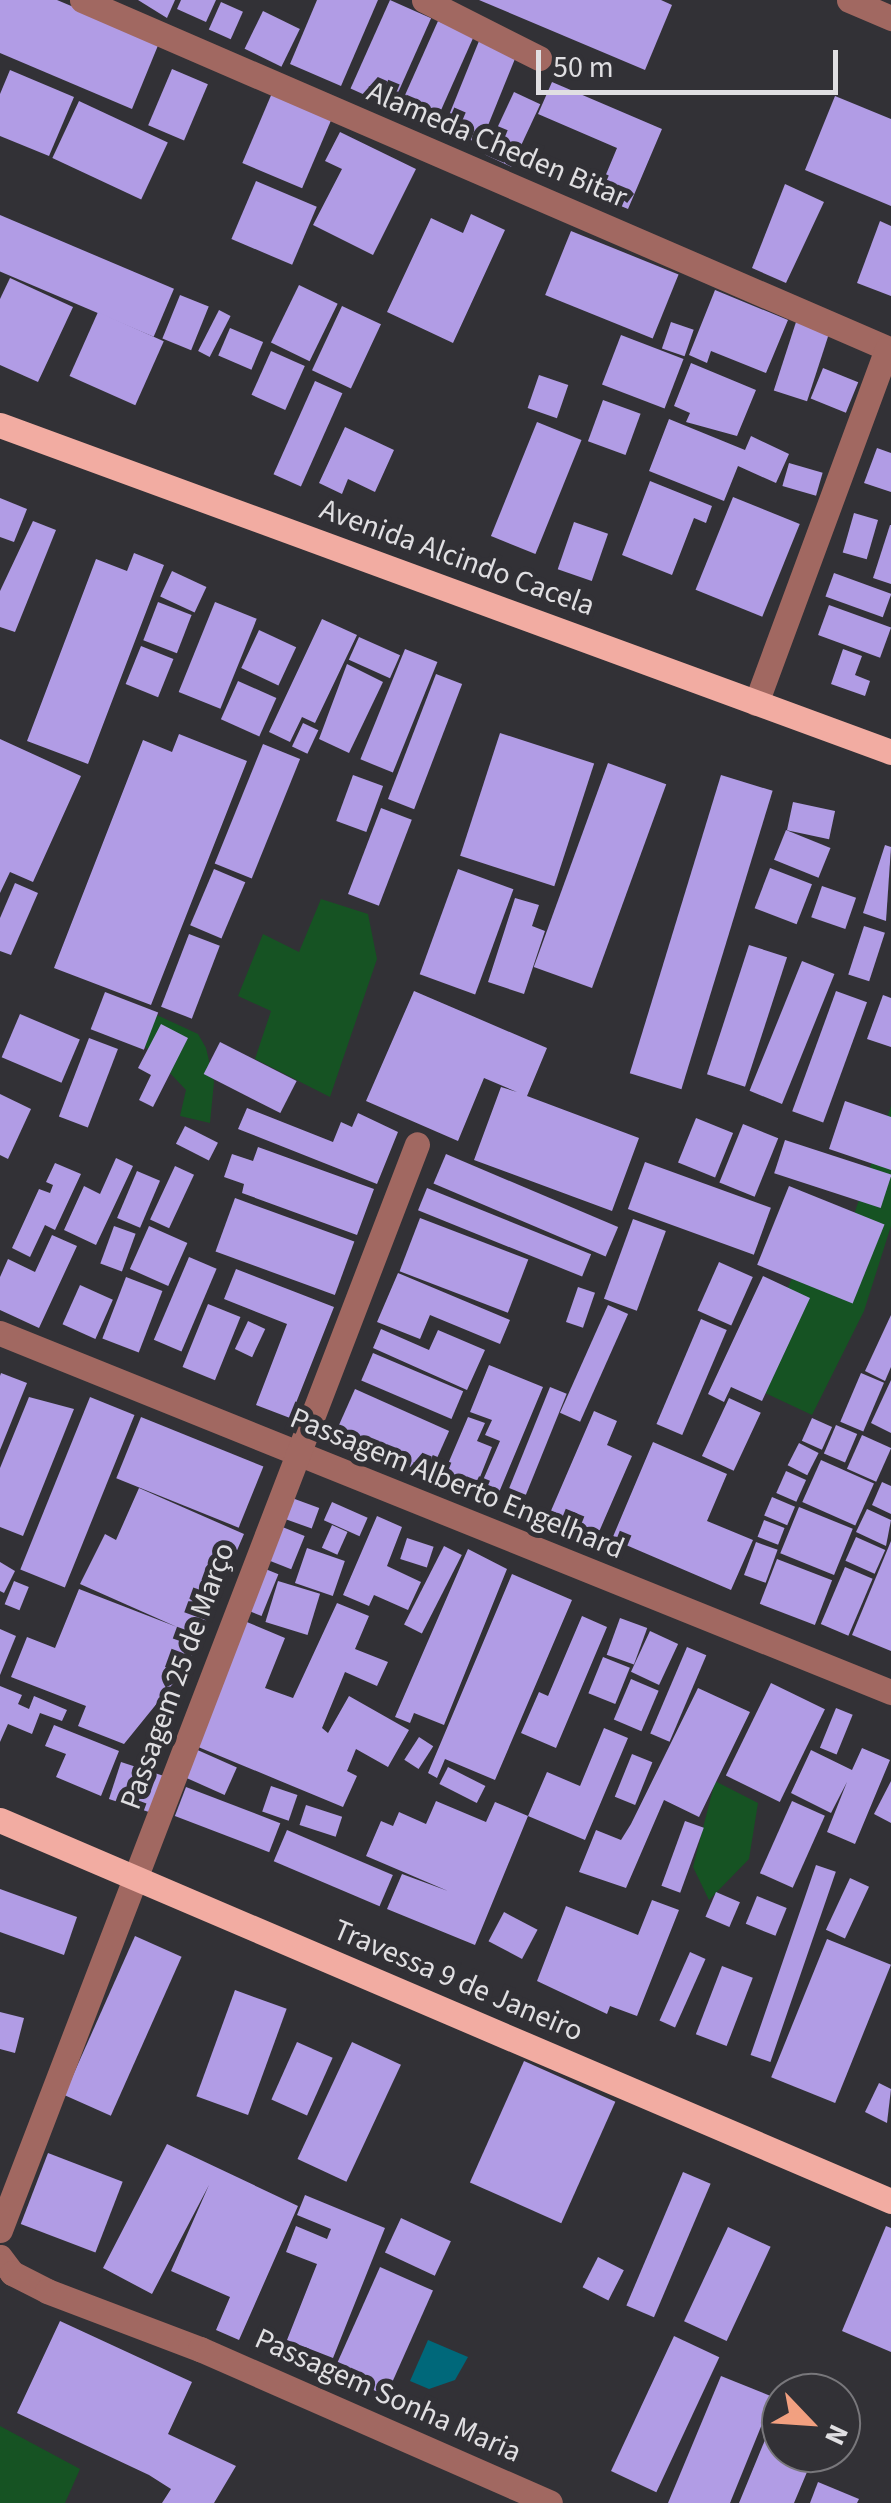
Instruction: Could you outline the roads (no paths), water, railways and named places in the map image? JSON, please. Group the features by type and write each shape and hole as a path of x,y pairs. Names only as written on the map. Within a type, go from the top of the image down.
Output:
{"main road":[{"name":"Avenida Alcindo Cacela","path":"0,426 891,752"},
{"name":"Travessa 9 de Janeiro","path":"0,1820 891,2201"}],"street":[{"name":"Alameda Cheden Bitar","path":"82,0 889,350 756,703"},
{"path":"424,0 539,58"},
{"path":"849,0 891,18"},
{"name":"Passagem 25 de Março","path":"0,2230 294,1455 417,1144"},
{"name":"Passagem Alberto Engelhard","path":"0,1334 891,1692"},
{"name":"Passagem Sonha Maria","path":"0,2257 12,2273 47,2292 200,2349 550,2503"}],"water":[{"path":"428,2340 468,2357 455,2380 429,2389 410,2381"}]}
